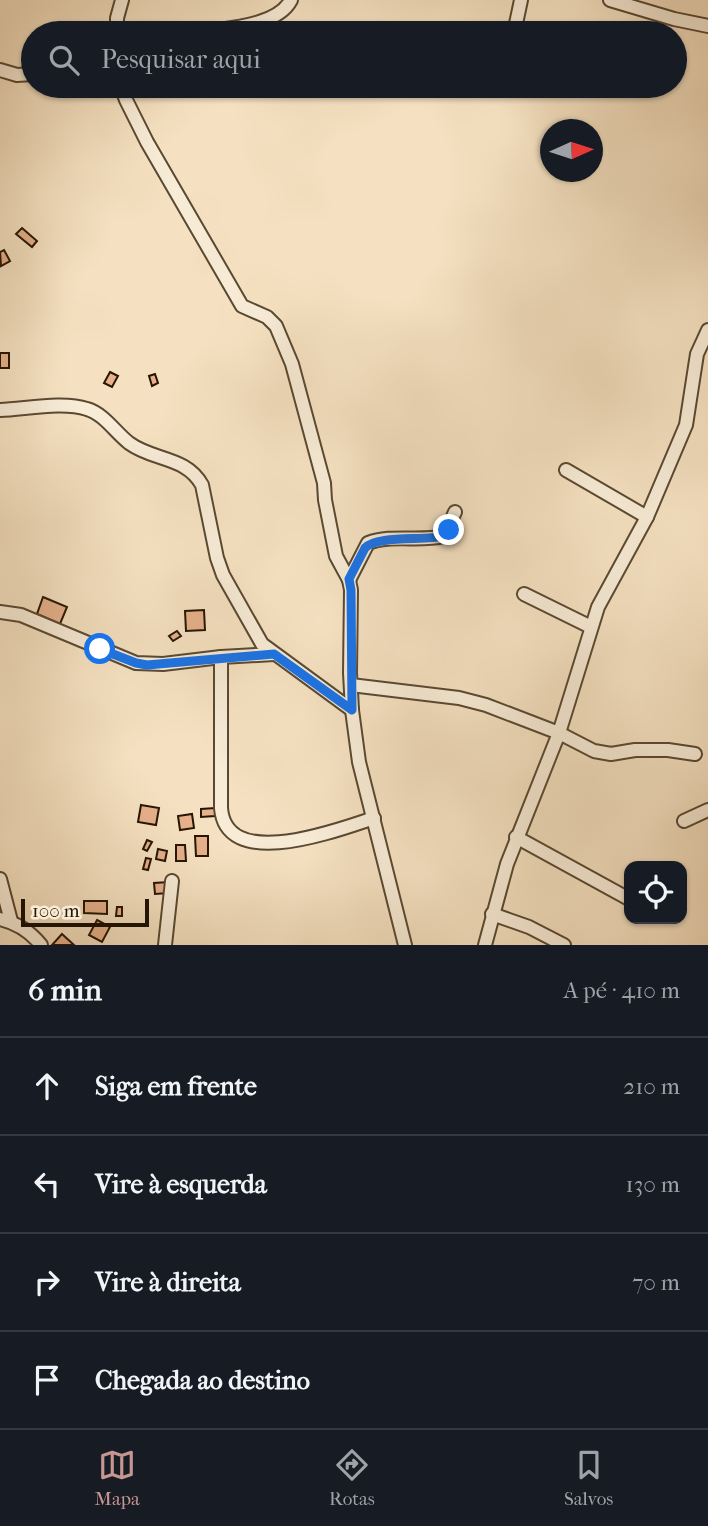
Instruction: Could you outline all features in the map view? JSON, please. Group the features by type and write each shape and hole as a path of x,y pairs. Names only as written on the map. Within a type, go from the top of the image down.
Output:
{"street":[{"path":"117,21 122,0"},
{"path":"262,21 281,14 290,0"},
{"path":"517,21 521,0"},
{"path":"610,0 684,21"},
{"path":"687,22 708,26"},
{"path":"0,70 21,75"},
{"path":"124,98 242,306 267,317 276,326 292,363 324,483 336,556 349,579 352,710 359,762 405,945"},
{"path":"485,945 516,837 559,733 598,607 647,517 686,425 697,354 708,330"},
{"path":"0,410 67,406 89,409 138,449 178,463 197,475 202,485 223,575 262,644 352,710"},
{"path":"565,470 647,517"},
{"path":"349,579 368,543 444,536 455,512"},
{"path":"524,594 591,627"},
{"path":"0,612 21,615 136,663 163,664 274,654"},
{"path":"221,657 221,814 223,822 232,833 252,841 289,843 374,818"},
{"path":"351,685 459,698 486,705 559,733 594,751 611,754 635,750 695,754"},
{"path":"684,821 708,810"},
{"path":"516,837 624,895"},
{"path":"0,879 6,920 29,932 41,945"},
{"path":"165,945 172,881"},
{"path":"492,914 564,945"}],"building":[{"path":"22,228 37,241 32,247 16,234"},
{"path":"4,250 10,261 1,266 0,252"},
{"path":"0,353 9,353 9,368 0,368"},
{"path":"110,372 118,376 112,387 104,383"},
{"path":"155,374 158,383 152,386 149,376"},
{"path":"43,597 67,607 60,624 37,614"},
{"path":"204,610 205,630 186,631 185,611"},
{"path":"177,631 181,636 173,641 169,636"},
{"path":"141,805 159,808 156,825 138,822"},
{"path":"215,808 215,816 201,817 201,809"},
{"path":"192,814 194,828 180,830 178,816"},
{"path":"195,836 208,836 208,856 196,856"},
{"path":"147,840 152,842 147,851 143,849"},
{"path":"176,845 185,845 186,861 176,861"},
{"path":"158,849 167,851 165,861 156,859"},
{"path":"146,858 151,859 148,870 143,869"},
{"path":"169,882 169,893 155,894 154,883"},
{"path":"84,901 107,901 107,914 84,913"},
{"path":"117,907 122,907 122,916 116,916"},
{"path":"97,920 110,927 102,942 89,935"},
{"path":"62,934 74,945 52,945"}],"route":[{"path":"100,649 147,665 274,654 352,710 349,579 365,548 373,541 430,539 444,536 449,530"}]}
